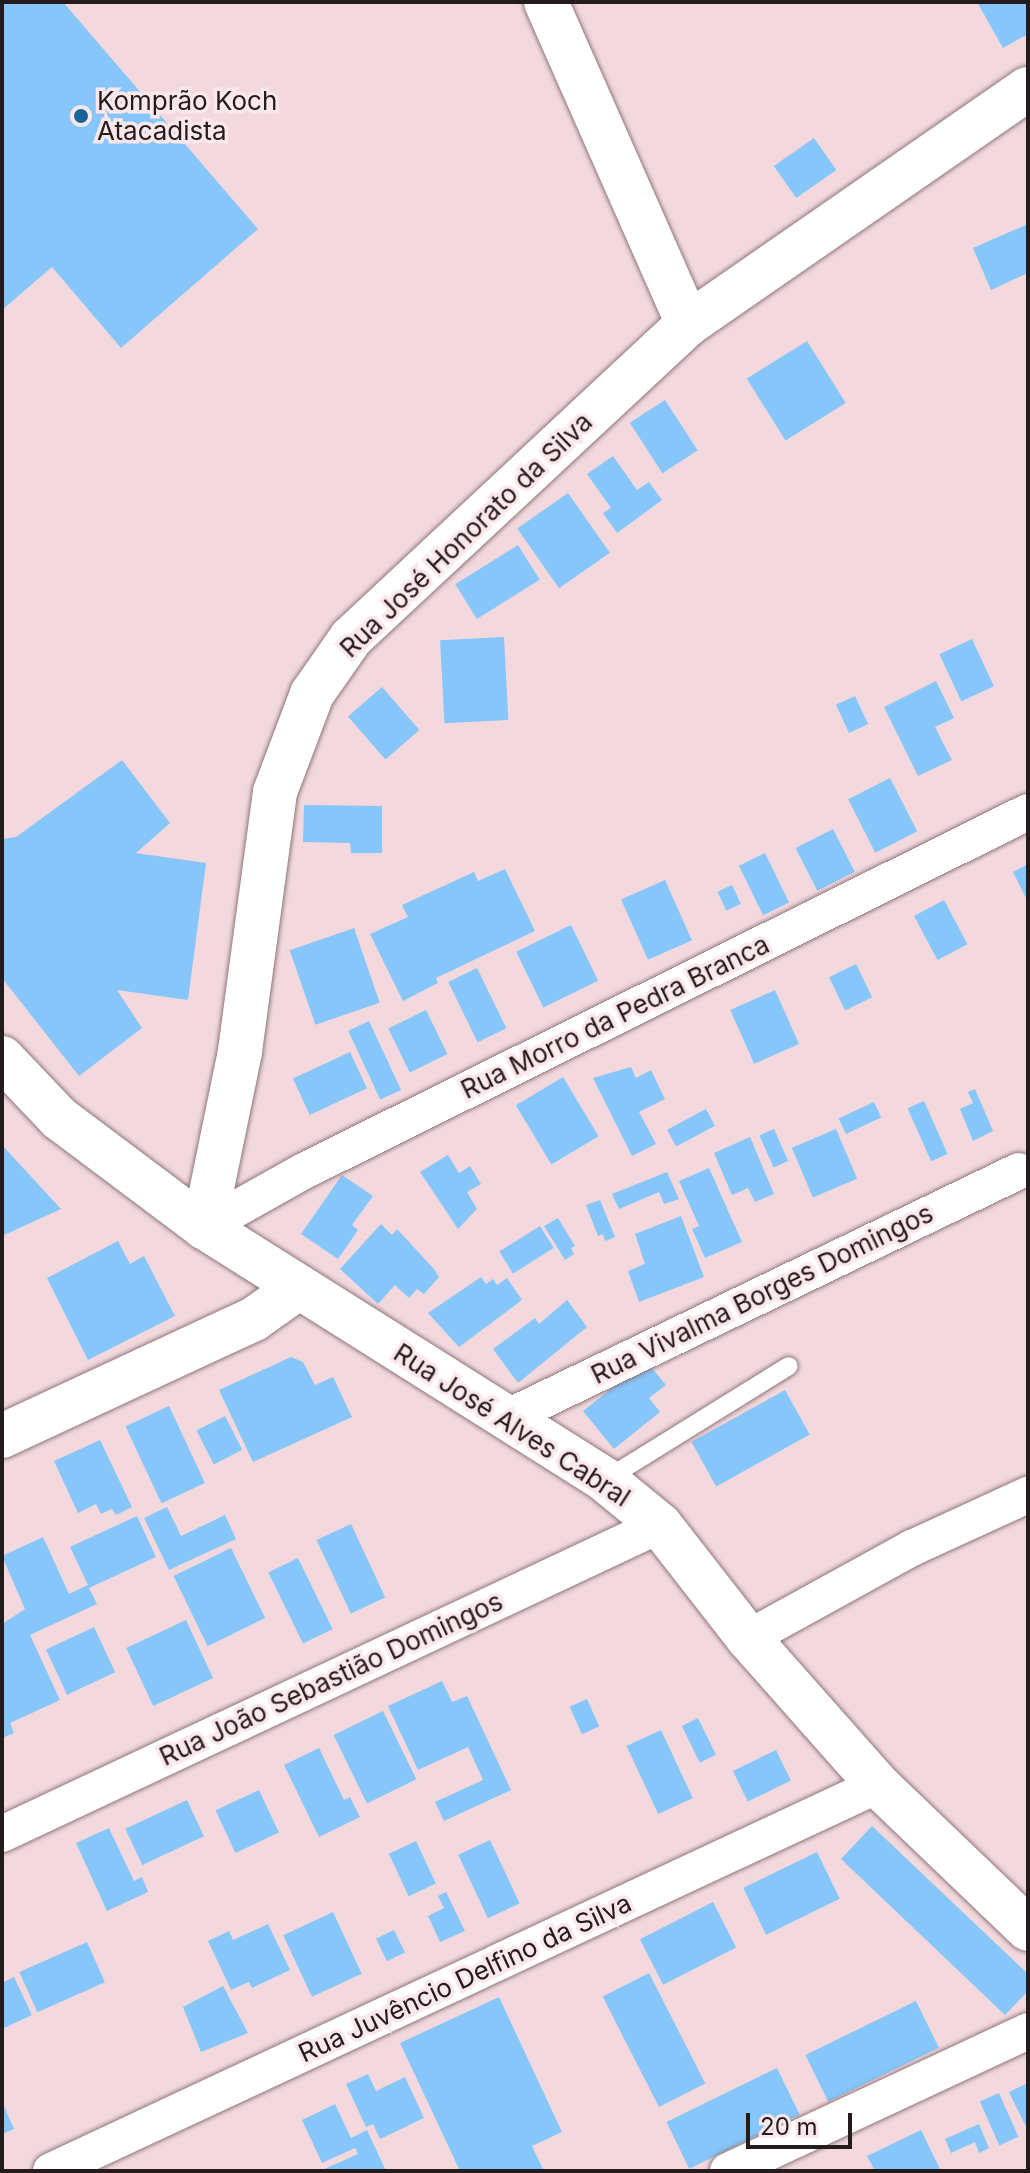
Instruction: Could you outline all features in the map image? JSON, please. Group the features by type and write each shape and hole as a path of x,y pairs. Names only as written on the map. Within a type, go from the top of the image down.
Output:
{"street":[{"path":"546,2 688,324"},
{"name":"Rua José Honorato da Silva","path":"204,1227 240,1051 275,792 312,694 351,638 688,324 1028,89"},
{"name":"Rua Morro da Pedra Branca","path":"204,1227 302,1172 1028,812"},
{"name":"Rua José Alves Cabral","path":"2,1058 59,1118 204,1227 605,1480 660,1525 748,1638 878,1785 1028,1929"},
{"name":"Rua Vivalma Borges Domingos","path":"506,1418 1019,1171"},
{"path":"2,1436 254,1319 298,1288"},
{"path":"748,1638 912,1548 1028,1495"},
{"name":"Rua João Sebastião Domingos","path":"2,1834 660,1525"},
{"name":"Rua Juvêncio Delfino da Silva","path":"51,2171 878,1785"},
{"path":"728,2171 1028,2031"}],"lane":[{"path":"605,1480 789,1366"}],"building":[{"name":"Komprão Koch Atacadista","path":"2,2 63,2 258,229 121,348 52,267 2,310"},
{"path":"977,2 1028,2 1028,34 1003,48"},
{"path":"814,138 836,170 796,198 774,166"},
{"path":"1028,224 1028,273 991,290 973,248"},
{"path":"807,341 846,403 785,441 747,379"},
{"path":"665,400 698,450 662,473 630,423"},
{"path":"613,456 637,490 649,482 662,500 617,533 603,513 611,508 587,474"},
{"path":"568,493 610,553 559,588 517,529"},
{"path":"518,545 540,580 477,619 455,584"},
{"path":"504,637 508,720 444,723 440,640"},
{"path":"972,639 994,686 961,701 939,654"},
{"path":"936,681 954,718 935,727 952,760 918,776 884,707"},
{"path":"382,687 419,730 385,760 348,717"},
{"path":"855,696 868,724 849,733 836,705"},
{"path":"122,760 170,823 136,853 206,863 188,1000 117,990 142,1028 79,1076 2,978 2,839 16,837"},
{"path":"890,778 917,831 875,853 848,799"},
{"path":"304,805 382,806 382,853 351,853 350,843 303,842"},
{"path":"833,829 855,872 817,891 796,848"},
{"path":"765,853 789,902 763,915 739,866"},
{"path":"1028,864 1028,902 1013,872"},
{"path":"505,869 535,931 436,978 438,983 403,1001 370,934 408,917 402,905 474,872 478,881"},
{"path":"665,880 692,940 648,960 621,900"},
{"path":"732,885 741,904 726,911 717,892"},
{"path":"944,900 967,944 937,960 914,916"},
{"path":"571,925 598,981 543,1007 516,952"},
{"path":"354,928 380,1003 315,1025 290,950"},
{"path":"856,964 872,997 845,1010 829,977"},
{"path":"477,968 506,1028 478,1042 448,982"},
{"path":"775,990 799,1044 754,1064 730,1010"},
{"path":"426,1010 447,1054 410,1072 388,1028"},
{"path":"369,1021 401,1090 380,1100 348,1031"},
{"path":"350,1052 367,1088 310,1115 293,1079"},
{"path":"631,1067 636,1078 651,1070 665,1099 639,1112 656,1144 632,1156 593,1078"},
{"path":"563,1077 599,1136 551,1164 516,1105"},
{"path":"975,1089 993,1131 973,1141 960,1109 973,1103 968,1092"},
{"path":"924,1101 948,1154 931,1161 908,1108"},
{"path":"874,1102 881,1117 846,1134 839,1118"},
{"path":"706,1109 715,1126 676,1146 667,1130"},
{"path":"774,1129 788,1161 774,1167 759,1136"},
{"path":"836,1129 857,1179 813,1197 792,1148"},
{"path":"750,1137 774,1194 755,1202 748,1188 732,1195 714,1153"},
{"path":"2,1145 61,1209 2,1236"},
{"path":"448,1155 459,1173 470,1166 481,1184 467,1192 477,1209 458,1229 420,1172"},
{"path":"709,1168 742,1242 705,1258 692,1229 699,1226 679,1181"},
{"path":"667,1172 679,1199 664,1204 659,1192 619,1209 612,1194"},
{"path":"342,1175 373,1196 352,1225 358,1230 338,1259 301,1234"},
{"path":"600,1200 615,1237 605,1241 603,1234 598,1236 586,1205"},
{"path":"681,1216 704,1277 639,1302 628,1271 645,1264 635,1234"},
{"path":"558,1218 575,1246 571,1248 574,1254 565,1260 544,1226"},
{"path":"381,1224 392,1235 397,1229 439,1277 424,1294 417,1289 409,1298 395,1285 378,1304 340,1269"},
{"path":"540,1226 554,1248 513,1273 499,1251"},
{"path":"118,1241 130,1264 144,1256 175,1316 88,1360 47,1278"},
{"path":"481,1277 486,1284 493,1279 497,1285 507,1278 522,1300 459,1347 428,1313"},
{"path":"567,1300 587,1327 518,1383 493,1349 535,1318 539,1324"},
{"path":"291,1357 303,1362 315,1385 333,1377 352,1417 253,1462 219,1390"},
{"path":"646,1361 666,1385 649,1398 660,1412 614,1449 583,1411"},
{"path":"785,1390 810,1435 716,1486 691,1442"},
{"path":"169,1406 205,1483 161,1503 125,1426"},
{"path":"225,1416 242,1450 214,1464 196,1431"},
{"path":"100,1440 132,1507 116,1515 112,1509 101,1514 96,1504 78,1513 54,1461"},
{"path":"167,1507 181,1536 225,1515 236,1539 169,1570 144,1518"},
{"path":"137,1516 156,1557 89,1588 97,1604 30,1635 60,1700 10,1723 14,1733 2,1738 2,1624 25,1609 2,1556 43,1537 69,1594 88,1585 70,1547"},
{"path":"351,1524 385,1597 351,1613 317,1540"},
{"path":"231,1548 265,1618 208,1646 173,1576"},
{"path":"298,1558 333,1629 303,1643 268,1572"},
{"path":"186,1620 213,1678 153,1706 126,1648"},
{"path":"94,1627 115,1672 67,1695 46,1649"},
{"path":"442,1681 452,1702 467,1696 511,1790 444,1821 435,1802 483,1780 468,1747 418,1770 388,1706"},
{"path":"587,1699 599,1726 582,1734 570,1707"},
{"path":"383,1711 416,1779 367,1803 334,1735"},
{"path":"698,1718 716,1755 700,1763 682,1726"},
{"path":"661,1730 693,1798 658,1814 627,1746"},
{"path":"319,1748 344,1800 350,1797 360,1817 319,1837 284,1765"},
{"path":"776,1750 791,1781 748,1802 733,1771"},
{"path":"259,1790 279,1833 235,1853 215,1810"},
{"path":"187,1800 204,1836 142,1865 125,1829"},
{"path":"872,1826 1028,1974 1028,1991 1005,2015 841,1859"},
{"path":"109,1828 134,1881 142,1877 148,1892 107,1911 76,1843"},
{"path":"490,1840 520,1903 488,1918 458,1855"},
{"path":"416,1841 436,1884 409,1896 389,1854"},
{"path":"817,1852 840,1899 766,1935 743,1888"},
{"path":"446,1892 465,1931 440,1942 428,1916 444,1908 438,1896"},
{"path":"713,1902 736,1947 663,1985 640,1939"},
{"path":"333,1912 362,1974 312,1997 283,1935"},
{"path":"268,1924 290,1970 252,1988 249,1982 231,1990 208,1941 229,1931 233,1940"},
{"path":"394,1930 405,1952 387,1961 376,1939"},
{"path":"87,1942 105,1982 37,2012 19,1972"},
{"path":"649,1973 705,2083 659,2107 603,1997"},
{"path":"14,1977 32,2015 2,2029 2,1983"},
{"path":"223,1986 248,2033 201,2052 183,2007"},
{"path":"499,1997 562,2132 532,2146 544,2171 460,2171 400,2043"},
{"path":"916,2001 939,2048 828,2102 805,2055"},
{"path":"777,2068 800,2115 689,2169 666,2122"},
{"path":"368,2074 376,2091 405,2077 424,2118 380,2139 373,2124 366,2127 346,2084"},
{"path":"1028,2083 1028,2131 1009,2092"},
{"path":"999,2093 1019,2137 999,2145 980,2102"},
{"path":"2,2102 14,2129 2,2134"},
{"path":"335,2104 351,2138 367,2130 386,2171 320,2171 358,2154 355,2148 322,2163 302,2120"},
{"path":"979,2124 989,2148 979,2153 975,2142 951,2153 945,2139"},
{"path":"921,2130 941,2171 875,2171 867,2156"}],"place":[{"name":"Komprão Koch Atacadista","path":"81,116"}]}
